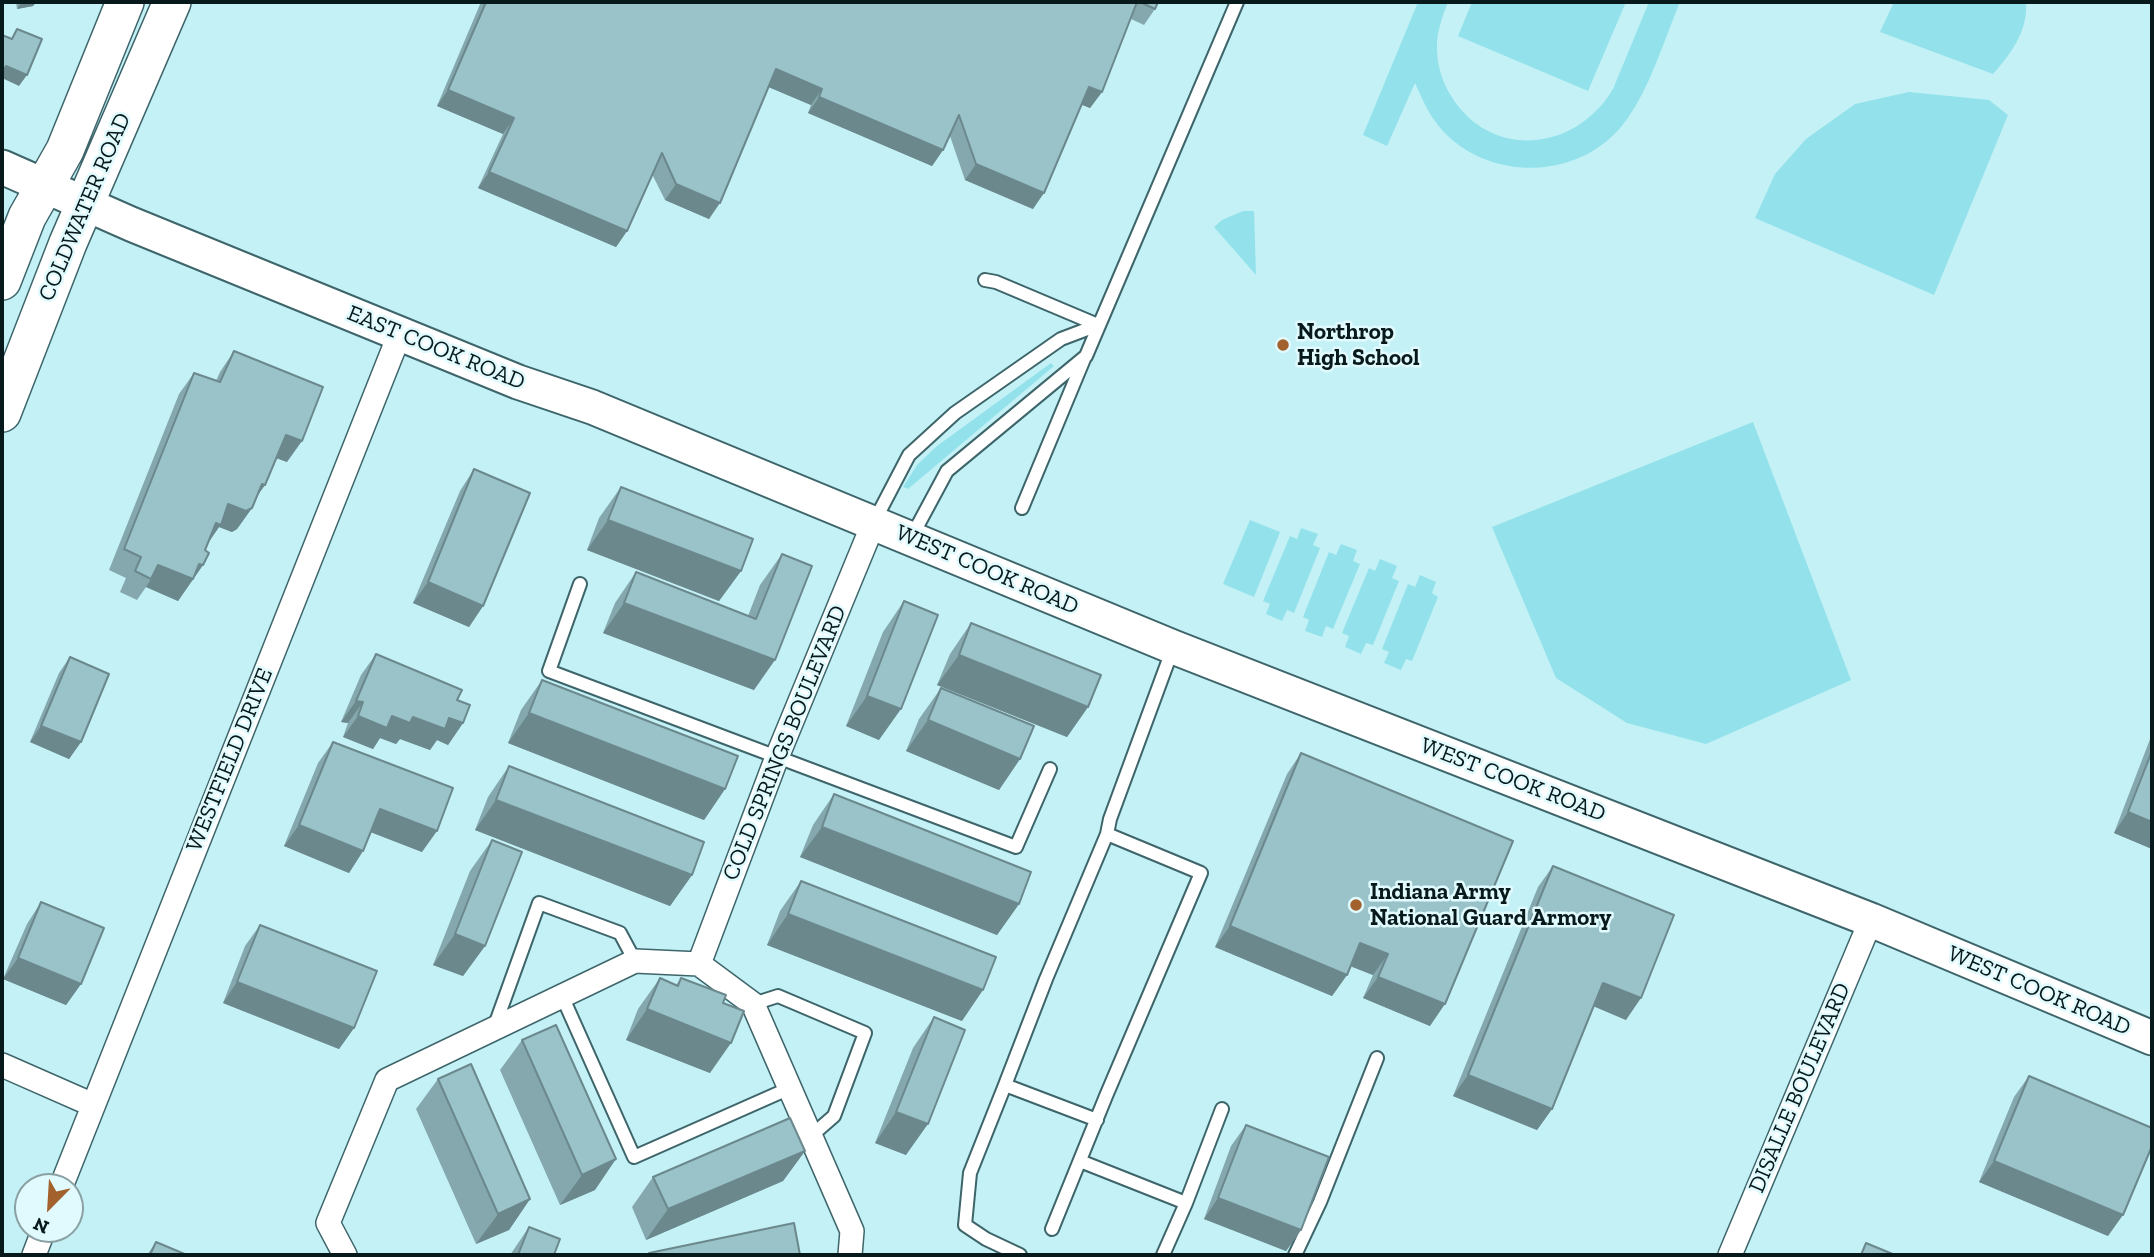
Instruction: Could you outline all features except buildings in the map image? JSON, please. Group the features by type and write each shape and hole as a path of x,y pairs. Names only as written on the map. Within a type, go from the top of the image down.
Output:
{"main road":[{"name":"COLDWATER ROAD","path":"2,281 27,217 65,150 125,2"},
{"name":"COLDWATER ROAD","path":"2,414 86,203 172,2"},
{"name":"EAST COOK ROAD","path":"2,167 518,382 592,407 874,523"},
{"name":"WEST COOK ROAD","path":"874,523 1173,648 1871,920 2152,1038"}],"street":[{"name":"WESTFIELD DRIVE","path":"66,1173 400,333"},
{"name":"COLD SPRINGS BOULEVARD","path":"699,964 778,757 874,523"},
{"name":"DISALLE BOULEVARD","path":"1730,1255 1871,920"},
{"path":"345,1255 328,1223 387,1080 635,961 699,964 753,1004 852,1231 850,1255"},
{"path":"2,1065 93,1105"}],"lane":[{"path":"1022,508 1237,2"},
{"path":"985,280 996,282 1098,325"},
{"path":"874,523 909,455 955,413 1061,339 1098,325"},
{"path":"911,538 947,471 1086,356"},
{"path":"580,584 549,671 1016,847 1050,769"},
{"path":"1020,1255 986,1239 965,1225 970,1173 1036,1003 1107,834 1110,819 1173,648"},
{"path":"1052,1230 1201,873 1107,834"},
{"path":"494,1028 539,903 620,933 635,961"},
{"path":"562,996 634,1157 790,1088"},
{"path":"753,1004 778,996 865,1033 834,1116 811,1136"},
{"path":"1295,1255 1320,1202 1377,1058"},
{"path":"1004,1085 1097,1120"},
{"path":"1163,1255 1222,1109"},
{"path":"1080,1161 1186,1203"}],"shaded area":[{"path":"1418,2 1448,2 1440,27 1437,50 1441,72 1453,99 1470,119 1490,132 1512,139 1535,140 1557,135 1579,125 1597,109 1613,89 1649,2 1680,2 1655,67 1631,114 1621,127 1603,144 1583,156 1537,168 1513,167 1468,151 1438,125 1415,83 1387,146 1363,135"},
{"path":"1472,2 1626,2 1588,91 1458,36"},
{"path":"1894,2 2026,2 2026,13 2017,41 1993,74 1880,32"},
{"path":"1909,92 1989,100 2008,115 1934,295 1755,218 1775,174 1806,139 1855,104"},
{"path":"1243,211 1254,211 1256,275 1214,227 1222,220"},
{"path":"1051,363 1054,366 908,489 903,487 917,465 937,446"},
{"path":"1753,422 1851,680 1706,744 1627,723 1556,678 1492,527"},
{"path":"1250,520 1280,532 1254,597 1223,584"},
{"path":"1301,528 1318,534 1313,545 1320,548 1294,613 1287,610 1282,621 1266,614 1270,604 1263,601 1290,536 1297,539"},
{"path":"1341,544 1357,550 1353,561 1360,564 1333,629 1326,626 1322,637 1305,631 1309,620 1303,617 1329,552 1336,555"},
{"path":"1380,559 1397,566 1392,578 1399,581 1373,645 1366,643 1361,654 1345,647 1349,636 1342,633 1369,568 1375,571"},
{"path":"1420,575 1436,582 1432,593 1438,597 1412,661 1406,659 1401,670 1384,663 1389,652 1382,649 1408,584 1415,587"}],"place":[{"name":"Northrop High School","path":"1283,345"},
{"name":"Indiana Army National Guard Armory","path":"1356,905"}]}
